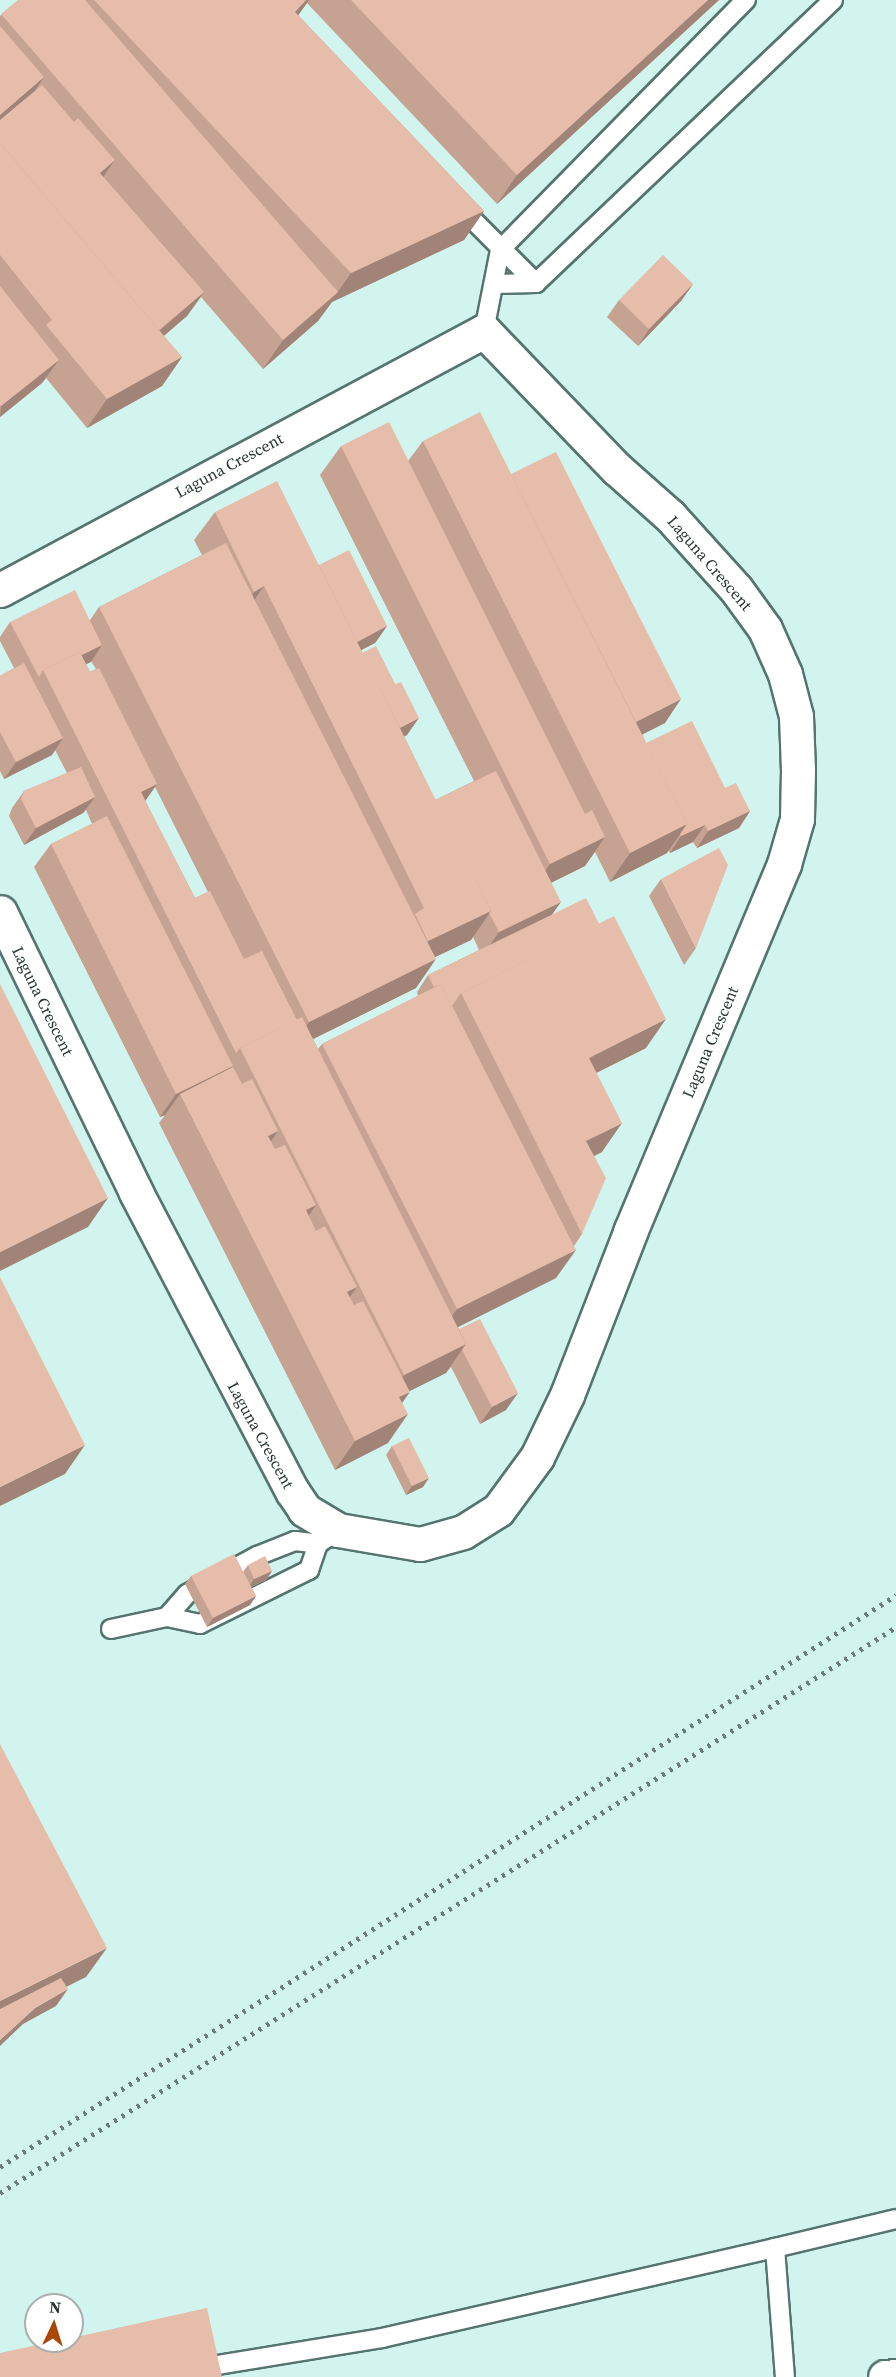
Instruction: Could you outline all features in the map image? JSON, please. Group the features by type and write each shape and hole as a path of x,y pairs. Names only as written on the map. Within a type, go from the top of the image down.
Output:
{"street":[{"name":"Laguna Crescent","path":"0,590 484,331 617,469 670,516 736,589 765,629 785,674 796,716 797,819 784,864 631,1230 567,1395 537,1457 498,1510 463,1532 420,1544 328,1537 305,1509 275,1465 136,1192 0,912"},
{"path":"885,2377 896,2376"}],"lane":[{"path":"484,331 500,250 746,0"},
{"path":"495,284 536,283 833,0"},
{"path":"443,190 500,250 536,283"},
{"path":"167,1617 187,1594 257,1556 295,1541 328,1537"},
{"path":"111,1629 167,1617 200,1624 274,1591 309,1570 328,1537"},
{"path":"218,2366 382,2338 896,2219"},
{"path":"775,2248 785,2377"}],"building":[{"path":"18,0 85,0 338,292 283,340 1,14"},
{"path":"94,0 306,0 295,12 484,211 351,273"},
{"path":"351,0 708,0 517,175"},
{"path":"0,26 44,77 0,115"},
{"path":"42,85 74,122 78,118 115,160 100,173 204,292 159,330 0,143 0,120"},
{"path":"0,143 182,357 107,399 46,325 52,320 0,255"},
{"path":"663,255 693,284 649,329 619,300"},
{"path":"0,286 59,360 1,406 0,405"},
{"path":"480,412 687,824 630,853 423,441"},
{"path":"389,422 585,814 592,810 605,837 550,864 341,446"},
{"path":"556,452 681,699 636,722 511,474"},
{"path":"277,481 491,911 428,941 415,914 424,908 264,586 254,592 215,512"},
{"path":"226,543 436,959 309,1022 99,607"},
{"path":"349,550 387,626 357,642 319,565"},
{"path":"75,590 102,645 82,655 80,652 43,670 39,677 10,622"},
{"path":"376,646 395,684 401,682 419,718 400,728 362,653"},
{"path":"80,652 90,672 99,668 157,784 141,792 195,898 210,891 244,959 262,951 297,1020 240,1048 236,1053 43,670"},
{"path":"24,663 63,738 16,762 0,732 0,676"},
{"path":"692,721 725,788 736,783 750,811 708,831 705,825 681,836 687,824 646,743"},
{"path":"81,767 95,797 36,828 21,799 24,791"},
{"path":"496,771 561,902 499,932 489,913 491,911 435,800"},
{"path":"107,816 233,1066 176,1094 51,844"},
{"path":"719,848 728,865 696,948 661,879"},
{"path":"586,898 599,924 461,993 452,1006 441,984 434,987 428,975"},
{"path":"614,916 666,1019 589,1058 622,1123 586,1141 606,1178 582,1234 461,993"},
{"path":"0,984 108,1198 0,1252"},
{"path":"441,984 576,1250 457,1309 322,1044"},
{"path":"302,1017 466,1344 404,1375 240,1048"},
{"path":"233,1067 242,1084 252,1079 278,1131 268,1136 275,1149 285,1145 316,1205 306,1210 316,1231 325,1226 357,1287 347,1292 354,1305 363,1301 410,1392 399,1397 408,1414 355,1441 180,1094"},
{"path":"0,1277 85,1445 0,1487"},
{"path":"480,1319 518,1393 492,1407 462,1350 466,1344 459,1329"},
{"path":"409,1438 429,1478 412,1486 392,1446"},
{"path":"234,1554 256,1596 213,1618 191,1576"},
{"path":"265,1556 272,1571 254,1579 248,1565"},
{"path":"0,1744 107,1948 0,2001"},
{"path":"61,1978 68,1989 35,2008 0,2040 0,2009"},
{"path":"207,2308 222,2377 0,2377 0,2353 24,2348 24,2353 84,2353 84,2335"}],"railway":[{"path":"0,2167 896,1595"},
{"path":"0,2193 896,1627"}]}
